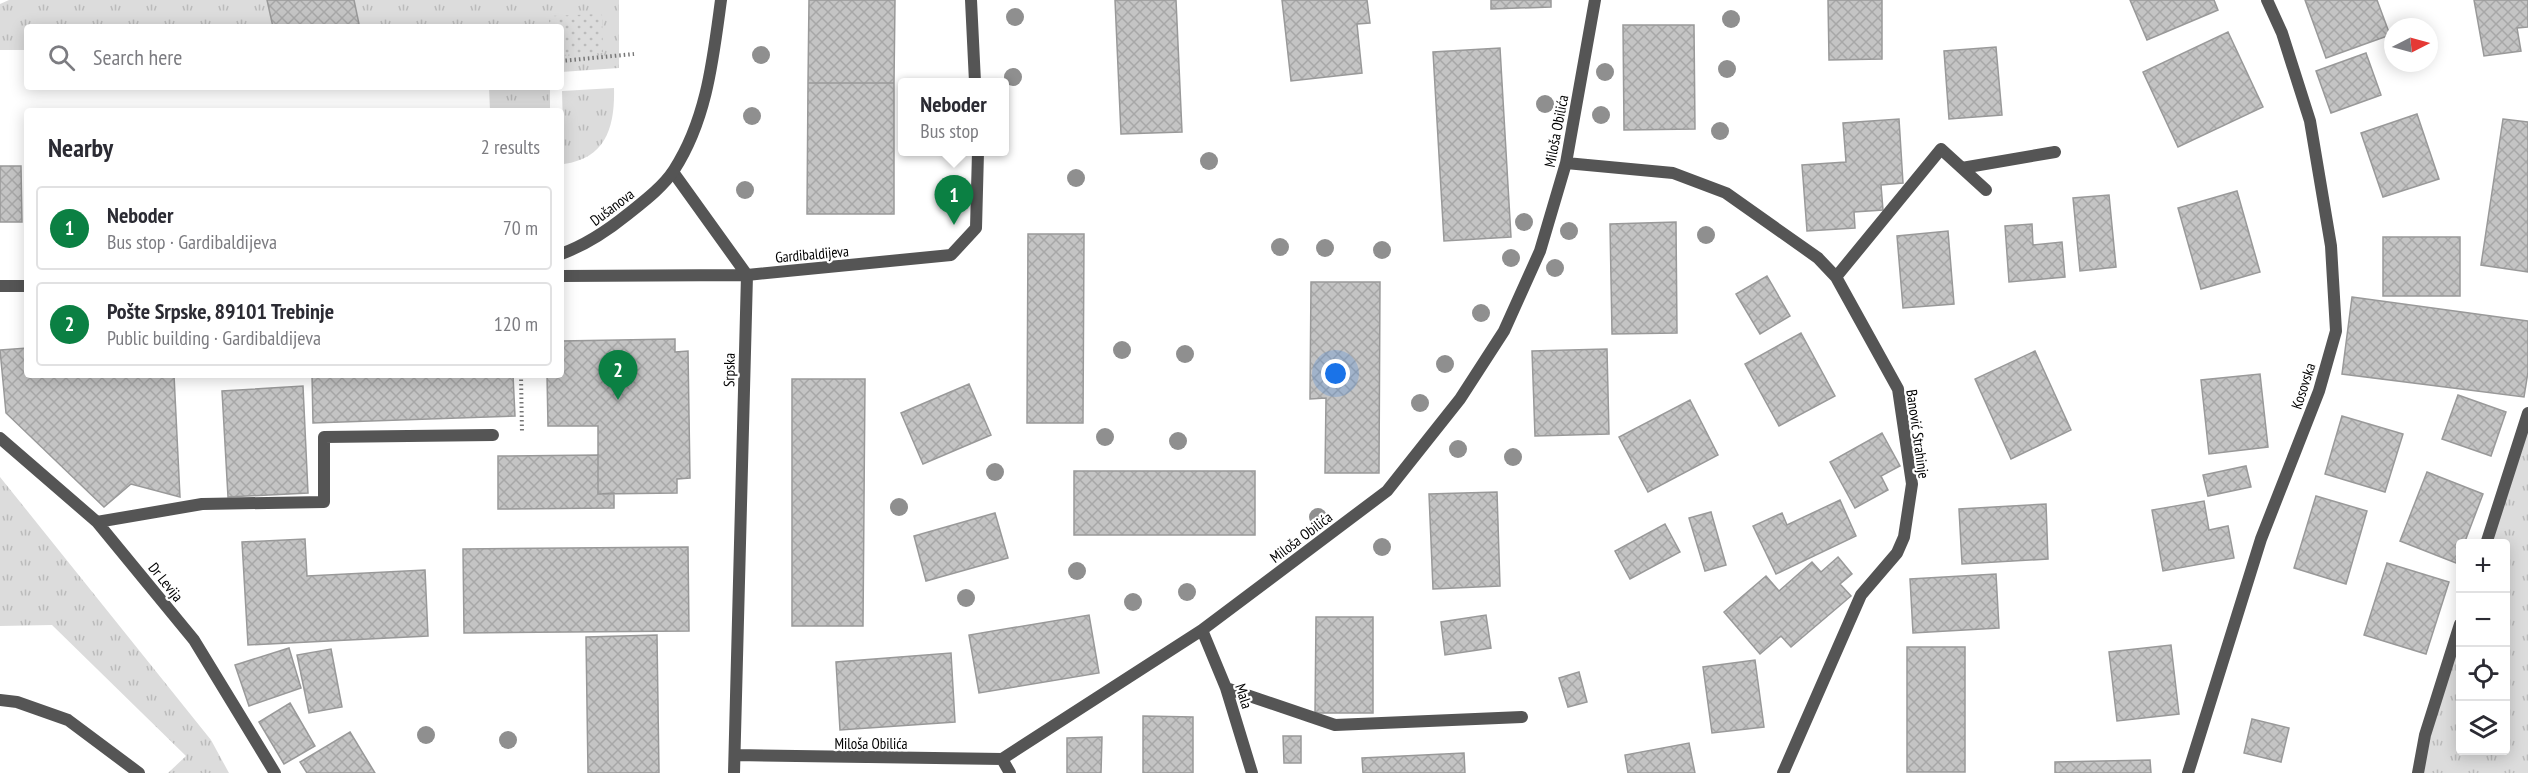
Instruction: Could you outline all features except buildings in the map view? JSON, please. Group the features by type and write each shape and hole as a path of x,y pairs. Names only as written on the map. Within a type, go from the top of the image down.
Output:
{"street":[{"path":"721,0 709,82 693,134 673,172 747,275"},
{"path":"971,0 975,78"},
{"name":"Miloša Obilića","path":"735,755 1002,759 1202,630 1387,491 1460,399 1504,331 1540,251 1566,163 1595,0"},
{"name":"Kosovska","path":"2188,773 2258,550 2319,391 2336,330 2331,246 2310,121 2282,33 2267,0"},
{"path":"1836,277 1941,149 1986,190"},
{"path":"1962,168 2055,152"},
{"name":"Gardibaldijeva","path":"564,276 747,275 951,255 976,228 978,156"},
{"name":"Banović Strahinje","path":"1566,163 1673,173 1726,193 1818,258 1836,277 1898,389 1912,484 1904,537 1897,553 1862,595 1783,773"},
{"name":"Dušanova","path":"564,253 589,242 616,223 645,201 673,172"},
{"name":"Srpska","path":"734,773 747,275"},
{"path":"0,286 24,286"},
{"path":"2487,539 2528,413"},
{"path":"97,522 202,504 324,502 324,437 493,435"},
{"name":"Dr Levija","path":"0,438 97,522 194,640 275,773"},
{"name":"Mala","path":"1202,630 1227,688 1252,773"},
{"path":"2418,773 2425,735 2456,637"},
{"path":"1227,688 1335,725 1522,717"},
{"path":"0,700 17,702 68,720 139,773"},
{"path":"1002,759 1010,773"}],"path":[{"path":"564,61 634,54"},
{"path":"493,435 522,435 521,378"}],"green space":[{"path":"9,0 267,0 272,24 24,24 24,50 0,50 0,4"},
{"path":"354,0 619,0 619,68 564,72 564,24 355,24 359,23"},
{"path":"602,14 603,53 564,55 564,24 549,24 549,16"},
{"path":"614,88 610,128 599,148 578,161 564,164 564,108 562,91"},
{"path":"489,90 550,90 550,108 490,108"},
{"path":"2528,413 2528,773 2418,773 2456,638 2456,755 2510,755 2510,539 2487,539"},
{"path":"0,477 211,740 229,773 168,773 186,756 52,625 0,626"}],"place":[{"name":"Neboder","path":"954,225"},
{"name":"Pošte Srpske, 89101 Trebinje","path":"618,400"}]}
